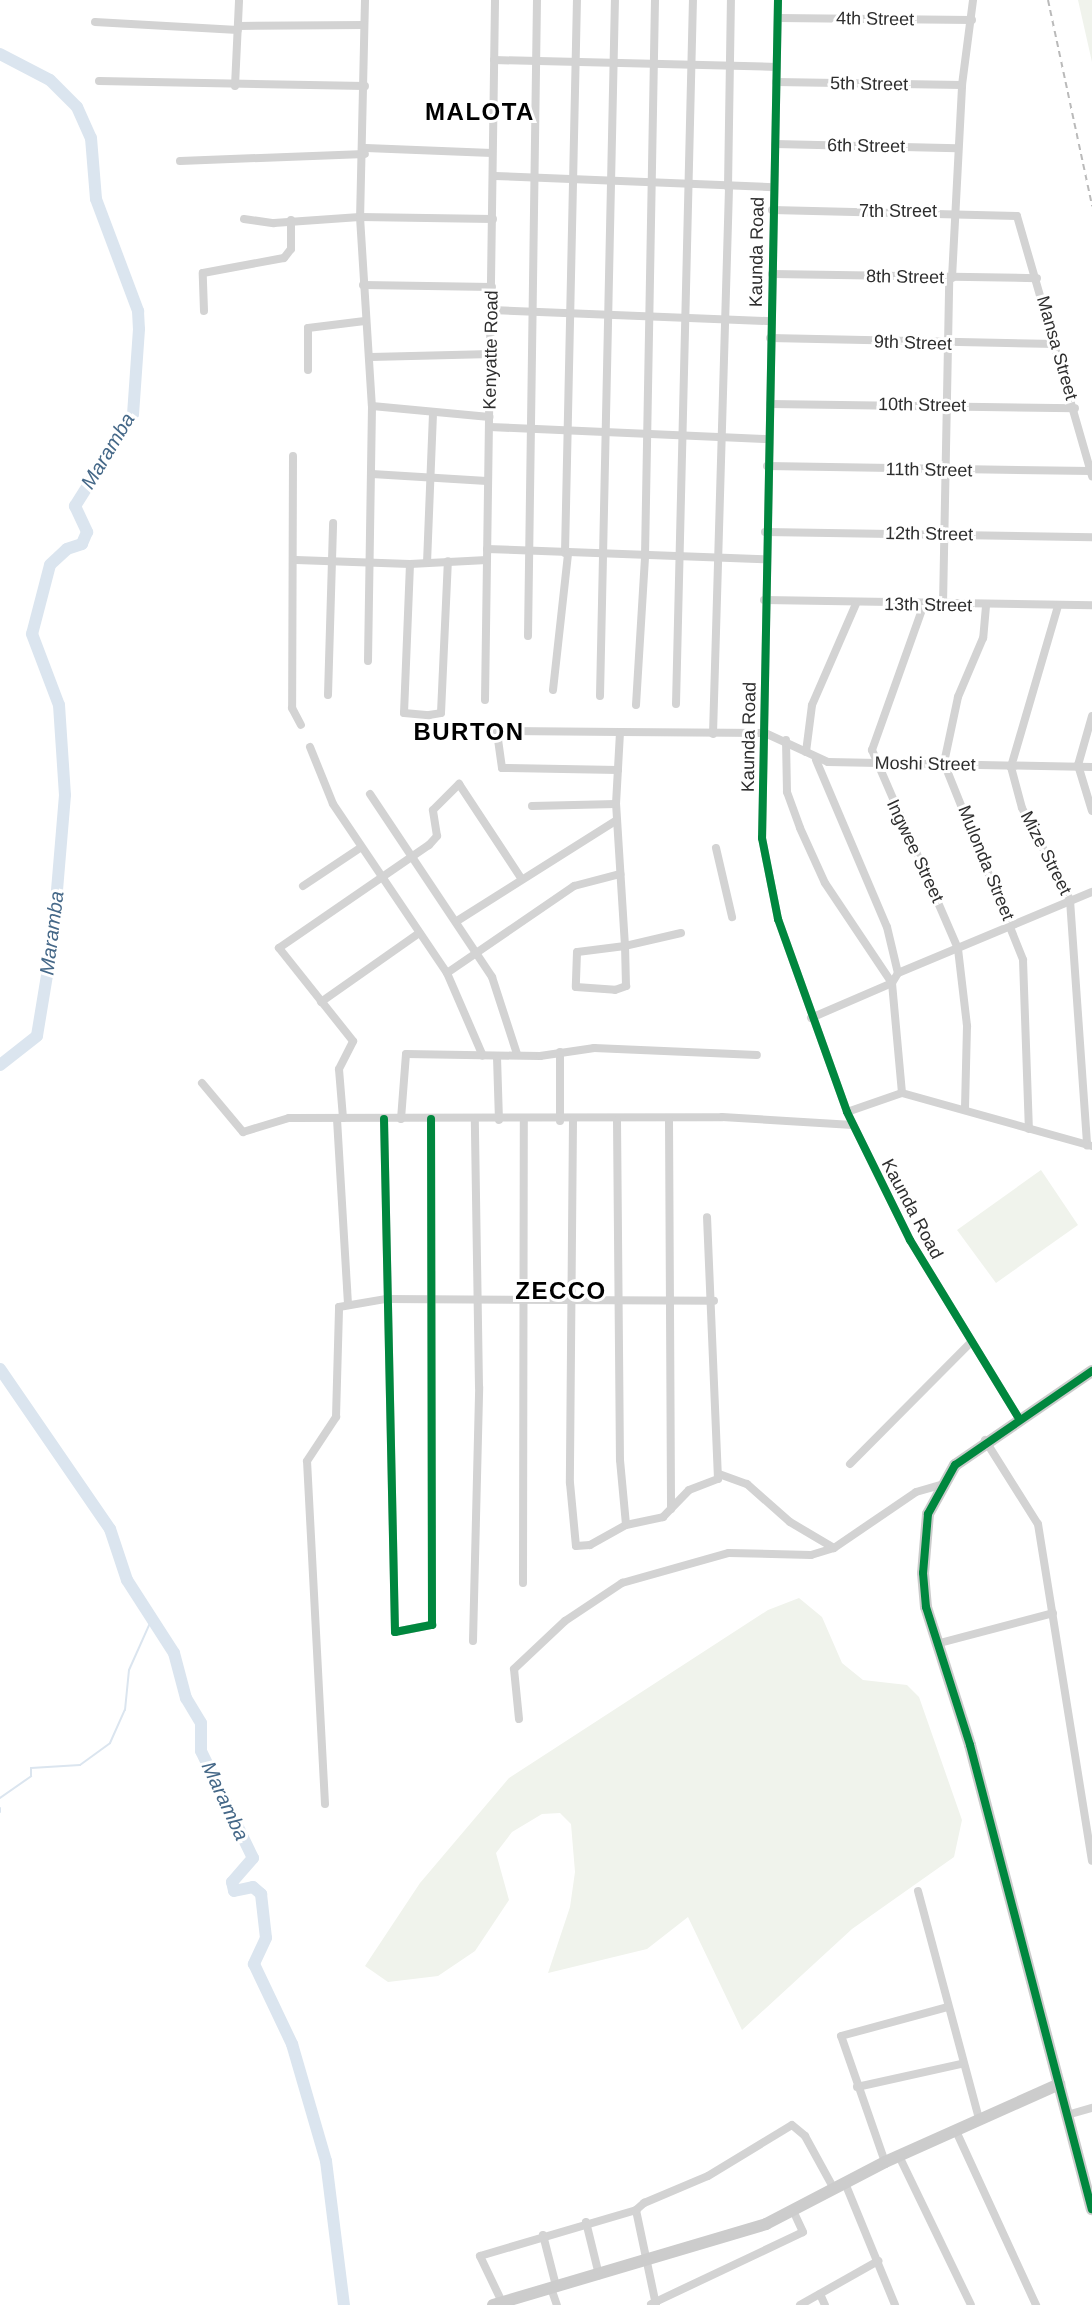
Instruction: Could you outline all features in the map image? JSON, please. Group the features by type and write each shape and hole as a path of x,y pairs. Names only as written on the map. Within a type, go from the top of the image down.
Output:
{"street":[{"path":"235,86 239,0"},
{"path":"365,0 365,151 360,217 365,321 371,357 372,406 368,661"},
{"name":"Kenyatte Road","path":"485,700 487,481 495,176 492,153 495,0"},
{"path":"528,636 535,311 537,0"},
{"path":"553,690 567,554 571,433 577,0"},
{"path":"600,696 611,315 615,0"},
{"path":"636,705 645,556 645,436 655,0"},
{"path":"676,705 686,437 693,0"},
{"path":"713,734 723,439 731,0"},
{"name":"Kaunda Road","path":"778,0 772,210 770,404 764,559 765,733 762,838 778,919 811,1018 847,1112 910,1240 1018,1417"},
{"path":"943,605 948,534 946,471 950,278 957,212 957,148 962,85 973,0"},
{"name":"4th Street","path":"778,18 972,20"},
{"path":"95,22 238,28 364,25"},
{"path":"494,60 653,66 777,67"},
{"path":"99,81 235,86 365,86"},
{"name":"5th Street","path":"776,82 962,85"},
{"name":"6th Street","path":"775,144 957,148"},
{"path":"180,161 365,151 492,153"},
{"path":"495,176 773,188"},
{"name":"7th Street","path":"772,210 957,212 1011,215 1021,221"},
{"path":"244,219 291,220 360,217 493,219"},
{"path":"204,311 203,273 284,258 291,249 291,220"},
{"name":"Mansa Street","path":"1021,221 1075,408 1091,473"},
{"name":"8th Street","path":"772,274 1037,278"},
{"path":"363,285 492,287"},
{"path":"492,310 771,321"},
{"path":"308,370 310,326 365,321"},
{"name":"9th Street","path":"770,338 948,345 1056,344"},
{"path":"371,357 492,354"},
{"name":"10th Street","path":"770,404 1075,408"},
{"path":"372,406 489,417"},
{"path":"427,563 433,413"},
{"path":"490,427 608,435 768,439"},
{"path":"293,456 296,560 292,708 301,725"},
{"name":"11th Street","path":"767,466 1091,473"},
{"path":"372,474 429,480 487,481"},
{"path":"328,695 333,523"},
{"name":"12th Street","path":"765,532 1092,537"},
{"path":"487,549 567,554 764,559"},
{"path":"296,560 410,564 487,560"},
{"path":"410,564 404,713 429,715 441,713 448,561"},
{"name":"13th Street","path":"764,600 986,606 1092,605"},
{"path":"806,752 812,705 856,604"},
{"name":"Ingwee Street","path":"924,604 876,732 874,764 958,949 967,1026 965,1107"},
{"path":"944,764 958,697 983,638 986,606"},
{"path":"1011,767 1058,606"},
{"path":"1092,716 1077,765 1092,811"},
{"path":"618,770 502,768 497,731 765,733 786,740 806,752 816,760 887,927 898,973"},
{"path":"620,732 616,804 625,946 624,989 576,987 576,953 625,946 681,933"},
{"path":"786,740 787,792 800,828 825,883 892,983 902,1093"},
{"path":"310,747 333,804 360,848 447,973 483,1056"},
{"name":"Moshi Street","path":"816,760 874,764 1092,767"},
{"name":"Mulonda Street","path":"944,764 1012,926 1023,960 1029,1130"},
{"name":"Mize Street","path":"1011,767 1022,808 1070,900 1090,1145"},
{"path":"348,1304 339,1069 353,1041 279,948 435,840 433,810 459,784 521,878"},
{"path":"370,795 477,953 504,1004 517,1054"},
{"path":"532,806 616,804"},
{"path":"457,921 521,878 617,820"},
{"path":"303,886 360,848"},
{"path":"716,848 732,916"},
{"path":"447,973 574,886 620,874"},
{"path":"811,1018 892,983 898,973 1092,892"},
{"path":"321,1002 419,933"},
{"path":"401,1119 404,1055 496,1057 587,1048 757,1055"},
{"path":"560,1052 560,1121"},
{"path":"496,1057 499,1119"},
{"path":"202,1083 243,1132 275,1119 340,1118 560,1121 669,1119 853,1125"},
{"path":"847,1112 902,1093 965,1107 1029,1130 1090,1145"},
{"path":"384,1119 386,1299 395,1632 432,1625 431,1119"},
{"path":"473,1641 478,1300 475,1119"},
{"path":"669,1119 671,1509"},
{"path":"523,1583 524,1120"},
{"path":"573,1120 570,1301 574,1543 584,1547 626,1525 657,1520 689,1490 706,1487 719,1474 714,1301 707,1217"},
{"path":"617,1120 619,1301 626,1525"},
{"path":"325,1804 307,1461 336,1417 335,1315 348,1304 386,1299 525,1298 570,1301 714,1301"},
{"path":"850,1464 972,1342"},
{"path":"1091,2201 970,1745 926,1607 923,1543 940,1485 985,1440 1092,1371"},
{"path":"985,1440 1038,1524 1092,1861"},
{"path":"719,1474 747,1484 790,1522 834,1548"},
{"path":"519,1719 514,1669 565,1621 622,1583 729,1553 811,1555 834,1548 916,1492 940,1485"},
{"path":"936,1644 1053,1613"},
{"path":"918,1891 961,2064 979,2120"},
{"path":"885,2162 841,2036 948,2007"},
{"path":"857,2087 961,2064"},
{"path":"895,2305 878,2261 839,2186 805,2136 792,2125 636,2210 543,2235 477,2259 497,2304 737,2235 793,2211 839,2186 885,2162 1059,2084"},
{"path":"1067,2115 1092,2108"},
{"path":"956,2132 1036,2305"},
{"path":"898,2156 971,2305"},
{"path":"636,2210 654,2304 803,2232 793,2211"},
{"path":"586,2222 599,2275"},
{"path":"543,2235 557,2305"},
{"path":"800,2305 878,2261"},
{"path":"820,2294 825,2305"}],"shaded area":[{"path":"1078,0 1092,0 1092,62"},
{"path":"1041,1170 1078,1225 996,1283 957,1230"},
{"path":"799,1598 822,1617 842,1663 863,1680 907,1685 919,1697 962,1820 954,1857 852,1929 742,2030 688,1917 647,1949 548,1973 570,1907 575,1872 571,1824 560,1813 542,1814 512,1832 496,1853 509,1900 475,1951 438,1976 388,1982 365,1966 420,1883 509,1778 768,1610"}],"waterway":[{"name":"Maramba","path":"0,54 50,80 77,107 91,138 96,199 138,311 139,329 133,414 75,506 87,532 82,544 67,549 50,565 32,634 59,705 65,795 53,939 37,1036 0,1065"},
{"name":"Maramba","path":"0,1369 110,1529 127,1580 174,1653 186,1698 201,1723 201,1751 253,1858 232,1882 234,1891 253,1887 261,1894 266,1938 254,1964 292,2044 326,2161 344,2305"},
{"path":"0,1798 31,1776 31,1768 80,1765 110,1743 125,1710 129,1670 150,1623"}],"railway":[{"path":"1048,0 1092,206"}],"cycle path":[{"path":"778,0 762,838 778,919 847,1112 910,1240 1018,1417"},
{"path":"384,1119 395,1632 432,1625 431,1119"},
{"path":"1092,1371 955,1465 928,1514 923,1573 926,1607 970,1745 1092,2209"}],"district":[{"name":"MALOTA","path":"480,112"},
{"name":"BURTON","path":"469,732"},
{"name":"ZECCO","path":"561,1291"}]}
